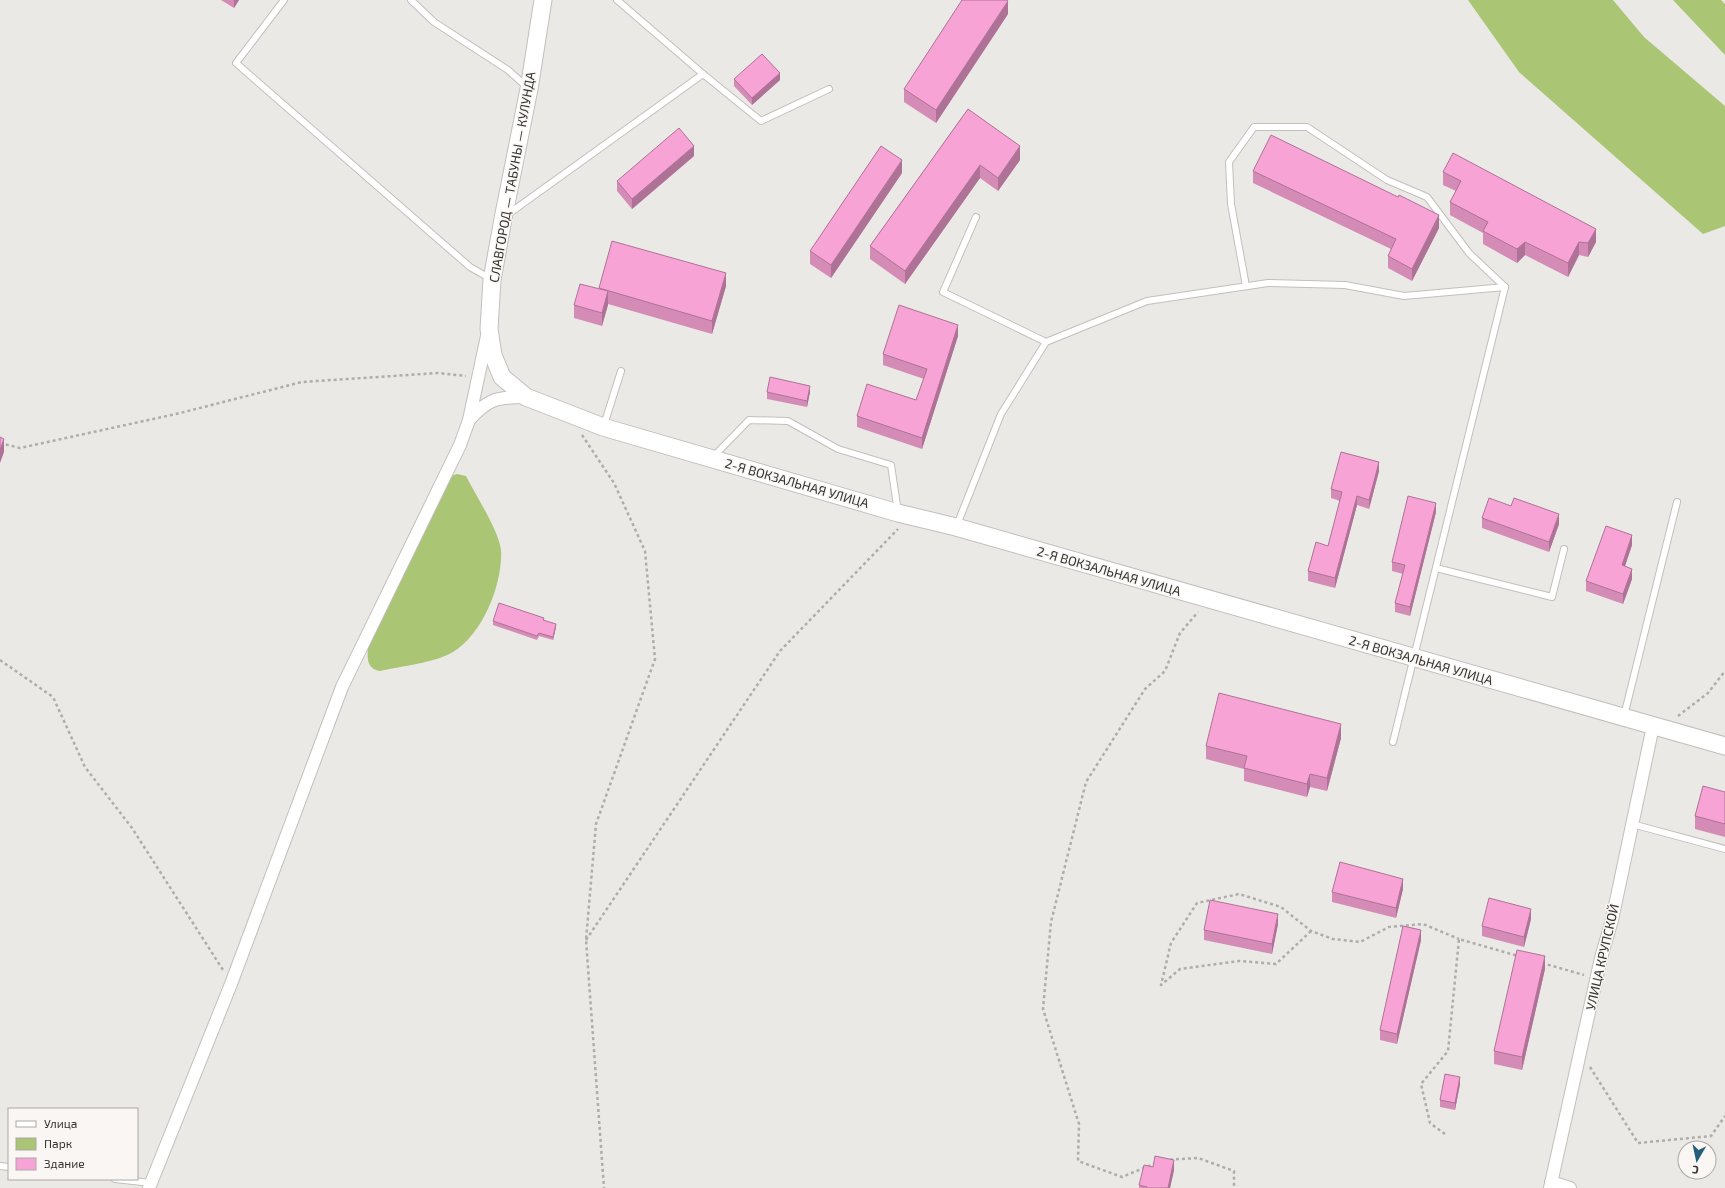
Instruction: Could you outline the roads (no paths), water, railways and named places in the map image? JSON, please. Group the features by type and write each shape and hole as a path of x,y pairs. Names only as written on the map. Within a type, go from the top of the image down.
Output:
{"main road":[{"name":"СЛАВГОРОД — ТАБУНЫ — КУЛУНДА","path":"502,377 493,355 489,329 492,280 502,219 529,89 543,0"},
{"name":"2-Я ВОКЗАЛЬНАЯ УЛИЦА","path":"502,377 526,397 603,427 904,514 956,527 1725,746"}],"street":[{"path":"150,1185 231,984 342,687 460,445 469,420 489,329"},
{"path":"469,420 482,406 494,399 506,397 526,397"},
{"name":"УЛИЦА КРУПСКОЙ","path":"1551,1185 1597,978 1612,920 1632,824 1657,727"},
{"path":"1551,1185 1570,1188"}],"lane":[{"path":"284,0 236,63 470,267 492,280"},
{"path":"411,0 434,22 508,70 529,89"},
{"path":"617,0 703,74 761,121 829,88"},
{"path":"502,219 703,74"},
{"path":"1246,286 1231,204 1229,162 1254,127 1307,127 1387,180 1426,197 1469,253 1505,287"},
{"path":"976,217 943,292 1046,342"},
{"path":"956,527 1001,414 1046,342 1147,300 1268,283 1345,285 1404,296 1505,287"},
{"path":"1393,742 1505,287"},
{"path":"603,427 621,371"},
{"path":"712,458 749,420 788,421 838,449 891,465 904,514"},
{"path":"1624,717 1677,502"},
{"path":"1436,568 1552,596 1564,549"},
{"path":"1632,824 1725,849"},
{"path":"121,1180 150,1185"}]}
